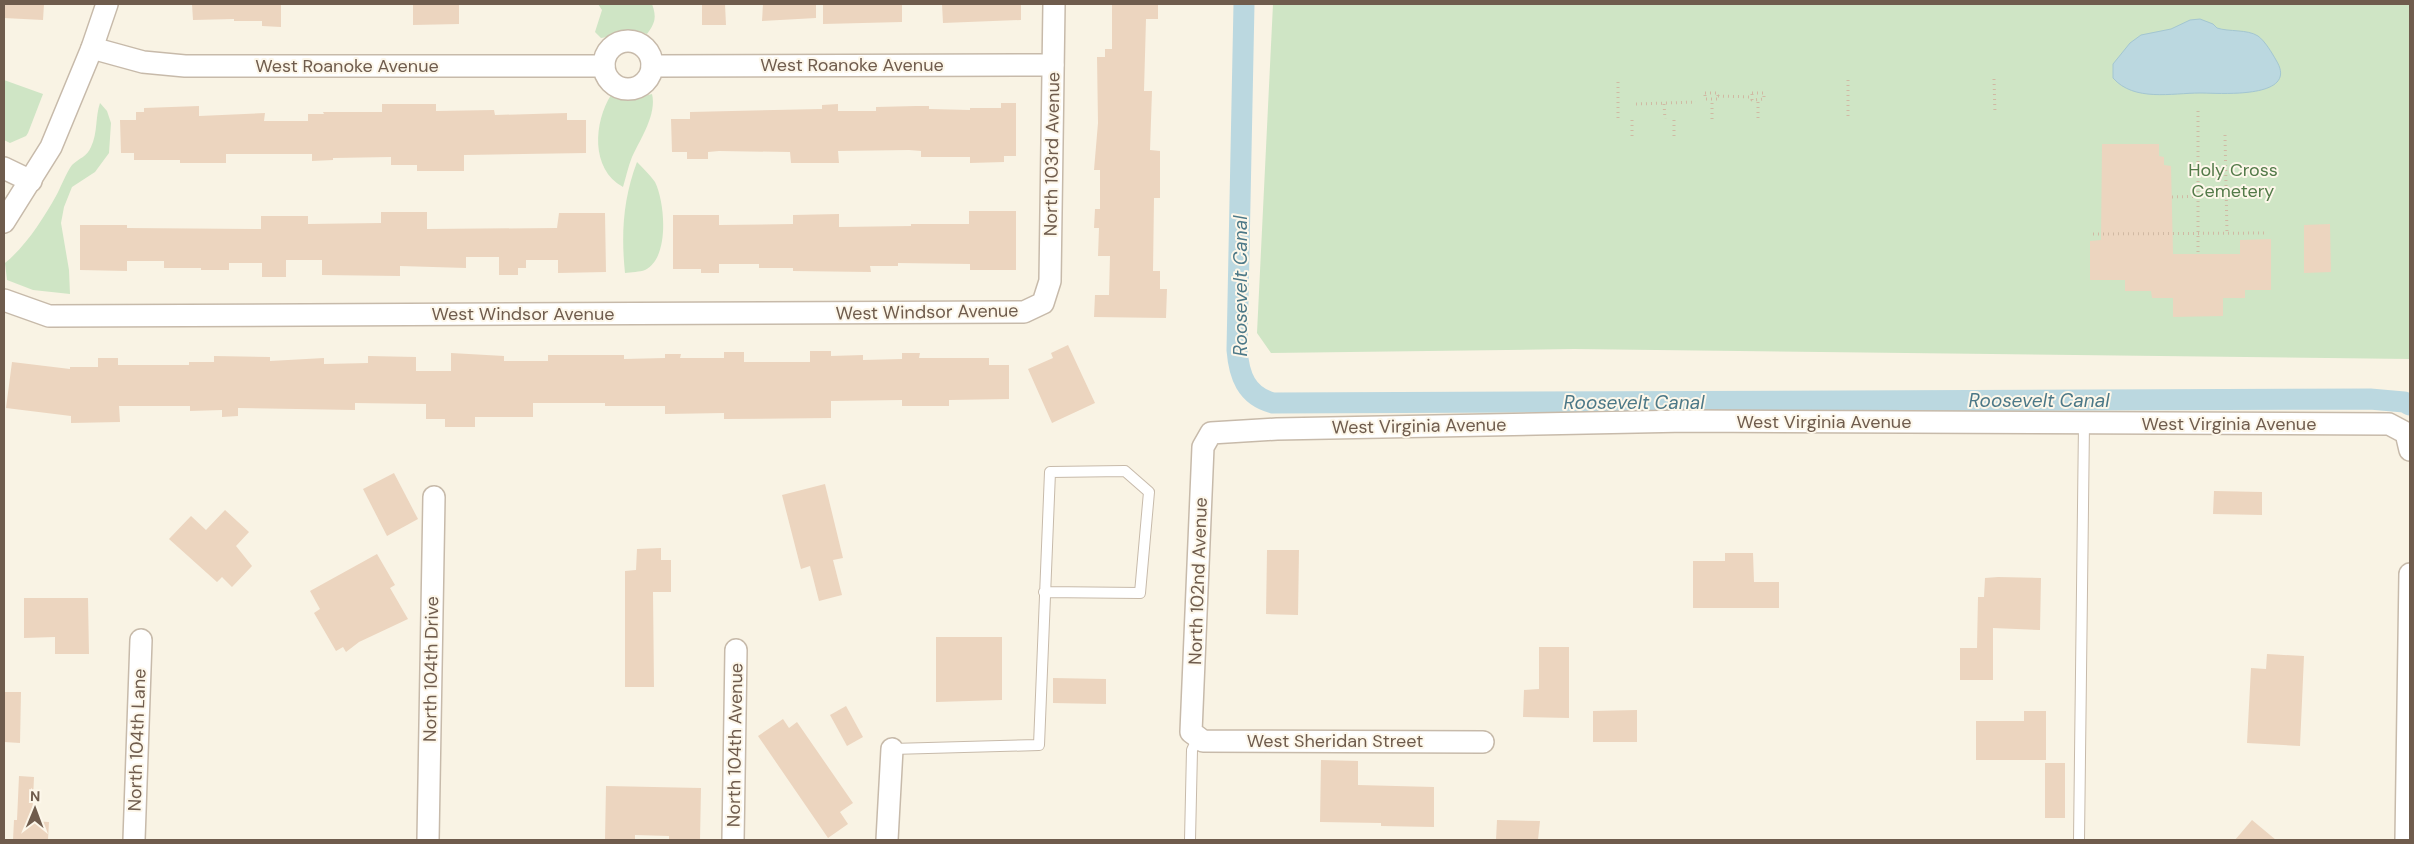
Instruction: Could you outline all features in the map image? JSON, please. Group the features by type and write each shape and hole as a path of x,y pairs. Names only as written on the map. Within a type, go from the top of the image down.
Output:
{"street":[{"path":"4,222 51,147 92,48 107,4"},
{"name":"North 103rd Avenue","path":"1043,303 1050,280 1054,4"},
{"path":"628,41 642,46 651,58 652,66 646,80 632,89 624,88 610,81 604,66 605,58 614,46 628,41"},
{"name":"West Roanoke Avenue","path":"92,48 143,62 185,66 604,66"},
{"name":"West Roanoke Avenue","path":"652,66 1053,65"},
{"path":"4,168 31,181"},
{"name":"West Windsor Avenue","path":"4,300 49,316 1024,312 1043,303"},
{"name":"West Virginia Avenue","path":"1211,433 1287,428 1688,422 2389,424 2408,442"},
{"name":"North 102nd Avenue","path":"1194,735 1203,447 1211,433"},
{"name":"North 104th Drive","path":"428,840 434,497"},
{"path":"2406,840 2410,574"},
{"name":"North 104th Lane","path":"134,840 141,640"},
{"name":"North 104th Avenue","path":"733,840 736,650"},
{"name":"West Sheridan Street","path":"1194,735 1203,741 1483,742"},
{"path":"887,840 892,749"}],"lane":[{"path":"2080,840 2084,423"},
{"path":"892,749 1039,746 1044,592 1050,472 1125,471 1150,492 1140,592 1044,592"},
{"path":"1190,840 1194,735"}],"path":[{"path":"1848,80 1848,116"},
{"path":"1994,80 1995,114"},
{"path":"1618,82 1618,120"},
{"path":"1718,96 1718,99 1705,99 1705,93 1718,93 1718,96 1752,96 1752,93 1764,93 1764,99 1752,100 1752,96"},
{"path":"1712,100 1712,119"},
{"path":"1758,100 1758,118"},
{"path":"1636,104 1696,102"},
{"path":"1664,104 1665,119"},
{"path":"2198,111 2198,254"},
{"path":"1674,119 1674,136"},
{"path":"1632,120 1632,136"},
{"path":"2225,135 2227,234"},
{"path":"2172,197 2274,194"},
{"path":"2093,234 2268,233"}],"green space":[{"path":"598,4 652,4 655,17 647,34 628,31 601,38 595,32 602,10"},
{"name":"Holy Cross Cemetery","path":"1273,4 2410,4 2410,359 1574,349 1271,353 1257,333"},
{"path":"4,80 43,94 26,136 10,143 4,140"},
{"path":"652,94 653,102 650,118 632,157 623,187 612,179 600,157 598,144 601,118 611,95 633,99"},
{"path":"100,103 107,111 111,123 109,153 95,172 72,187 64,207 61,223 69,270 70,294 33,290 7,280 5,263 20,249 40,223 72,165 89,150 95,136"},
{"path":"637,162 655,182 658,191 663,215 662,242 659,254 653,264 645,270 625,273 624,217 632,176"}],"water":[{"path":"2200,19 2213,24 2217,28 2249,32 2258,36 2266,44 2276,60 2281,73 2277,82 2267,88 2254,92 2166,95 2142,93 2132,90 2122,86 2113,78 2113,64 2130,43 2141,35 2171,29 2190,20"}],"building":[{"path":"4,4 44,4 43,20 4,18"},
{"path":"192,4 281,4 281,27 262,26 262,21 234,21 234,19 193,20"},
{"path":"413,4 459,4 459,24 413,25"},
{"path":"702,4 725,4 726,25 702,25"},
{"path":"763,4 816,4 816,18 762,21"},
{"path":"823,4 902,4 902,22 823,24"},
{"path":"942,4 1021,4 1021,20 943,23"},
{"path":"1112,4 1158,4 1158,19 1146,19 1144,91 1152,91 1150,150 1160,151 1160,198 1154,198 1153,271 1160,271 1160,289 1167,289 1166,318 1094,317 1095,295 1109,295 1110,256 1098,256 1099,228 1094,228 1095,209 1100,209 1100,170 1094,170 1098,123 1097,57 1105,57 1105,49 1112,49"},
{"path":"1001,103 1016,103 1016,156 1004,156 1004,162 970,163 970,157 921,157 921,151 909,150 838,151 839,163 791,163 790,152 719,151 708,152 708,159 687,159 687,152 672,152 671,119 690,119 690,112 822,109 822,105 838,104 838,111 876,111 876,107 916,106 929,106 929,109 970,110 970,108 1001,108"},
{"path":"382,104 436,104 436,111 494,110 495,115 567,113 567,120 586,120 586,153 464,155 464,171 417,171 417,165 391,165 391,157 333,158 333,160 312,161 312,154 226,154 226,163 180,163 180,160 134,160 134,153 121,153 120,120 136,120 136,112 144,112 144,108 199,106 199,116 265,113 264,121 308,121 308,114 324,114 323,112 382,112"},
{"path":"2102,144 2159,144 2159,156 2164,157 2164,165 2171,166 2173,254 2240,254 2240,240 2271,239 2271,290 2245,290 2245,298 2223,298 2223,316 2173,317 2173,298 2152,298 2151,291 2125,291 2125,280 2090,280 2090,241 2101,240"},
{"path":"969,211 1016,211 1016,270 970,270 970,264 898,263 898,266 870,266 871,272 793,271 793,268 759,268 759,264 719,264 719,273 701,273 701,269 673,269 673,215 719,215 719,225 793,224 793,215 839,214 839,227 969,224"},
{"path":"381,212 427,212 427,229 557,228 559,213 605,213 606,272 558,273 558,260 526,260 526,268 518,268 518,275 499,275 499,257 466,257 466,268 400,266 400,276 322,275 322,260 286,260 286,277 262,277 262,263 229,263 229,270 201,270 201,268 164,268 164,261 127,261 127,271 80,270 80,225 127,225 127,228 261,229 261,216 308,216 308,224 381,223"},
{"path":"2330,224 2331,272 2304,273 2304,225"},
{"path":"1068,345 1095,403 1052,423 1028,369 1053,358 1051,353"},
{"path":"810,351 831,351 831,356 863,355 863,360 902,359 902,353 920,353 919,358 989,358 989,365 1009,365 1009,399 949,400 949,406 902,406 902,400 831,401 831,418 724,419 724,413 665,414 665,406 605,406 605,403 533,403 533,417 475,417 475,427 445,427 445,419 426,419 426,404 355,403 355,410 238,408 238,416 222,417 222,410 190,411 190,406 119,406 120,422 71,423 71,416 6,408 12,362 70,369 70,367 98,367 98,358 118,358 118,365 189,365 189,362 214,362 214,356 270,357 270,361 324,358 324,364 368,363 368,356 416,357 416,371 451,371 451,353 504,356 504,361 548,361 548,355 624,355 624,359 665,358 665,354 681,354 680,358 724,358 724,352 744,352 744,362 810,362"},
{"path":"394,473 418,519 387,536 363,489"},
{"path":"825,484 843,558 833,560 842,595 819,601 810,566 801,569 782,495"},
{"path":"2214,491 2262,492 2262,515 2213,514"},
{"path":"225,510 249,532 236,546 252,566 232,587 222,577 217,582 169,539 191,516 206,530"},
{"path":"661,548 661,560 671,560 671,592 653,592 654,687 625,687 625,571 636,570 637,549"},
{"path":"1267,550 1299,550 1298,615 1266,614"},
{"path":"1725,553 1753,553 1754,582 1779,582 1779,608 1693,608 1693,561 1725,561"},
{"path":"377,554 395,585 390,588 408,619 359,642 346,652 343,647 336,651 314,613 320,609 310,591"},
{"path":"1985,578 2041,578 2040,630 1993,628 1993,680 1960,680 1960,648 1977,648 1978,597 1984,597"},
{"path":"24,598 88,598 89,654 55,654 55,637 24,638"},
{"path":"936,637 1002,637 1002,700 936,702"},
{"path":"1539,647 1569,647 1569,718 1523,717 1524,690 1539,689"},
{"path":"2267,654 2304,656 2300,746 2247,743 2251,668 2266,669"},
{"path":"1053,678 1106,679 1106,704 1053,703"},
{"path":"4,692 21,692 20,743 4,742"},
{"path":"846,706 863,737 847,746 830,715"},
{"path":"1637,710 1637,742 1593,742 1593,711"},
{"path":"2024,711 2046,711 2046,760 1976,760 1976,721 2024,721"},
{"path":"783,719 789,728 797,722 853,803 840,812 848,824 828,838 758,736"},
{"path":"1321,760 1358,761 1358,785 1434,787 1434,827 1381,826 1381,823 1320,822"},
{"path":"2045,763 2065,763 2065,818 2045,818"},
{"path":"19,776 34,777 32,821 49,822 48,840 13,840 14,820 17,820"},
{"path":"606,786 701,788 700,840 669,840 669,836 635,835 635,840 605,840"},
{"path":"1497,820 1540,821 1538,840 1496,840"},
{"path":"2252,820 2276,840 2235,840"}],"waterway":[{"name":"Roosevelt Canal","path":"1244,4 1237,350 1242,376 1250,390 1264,400 1273,403 2370,399 2404,402 2410,405"}]}
